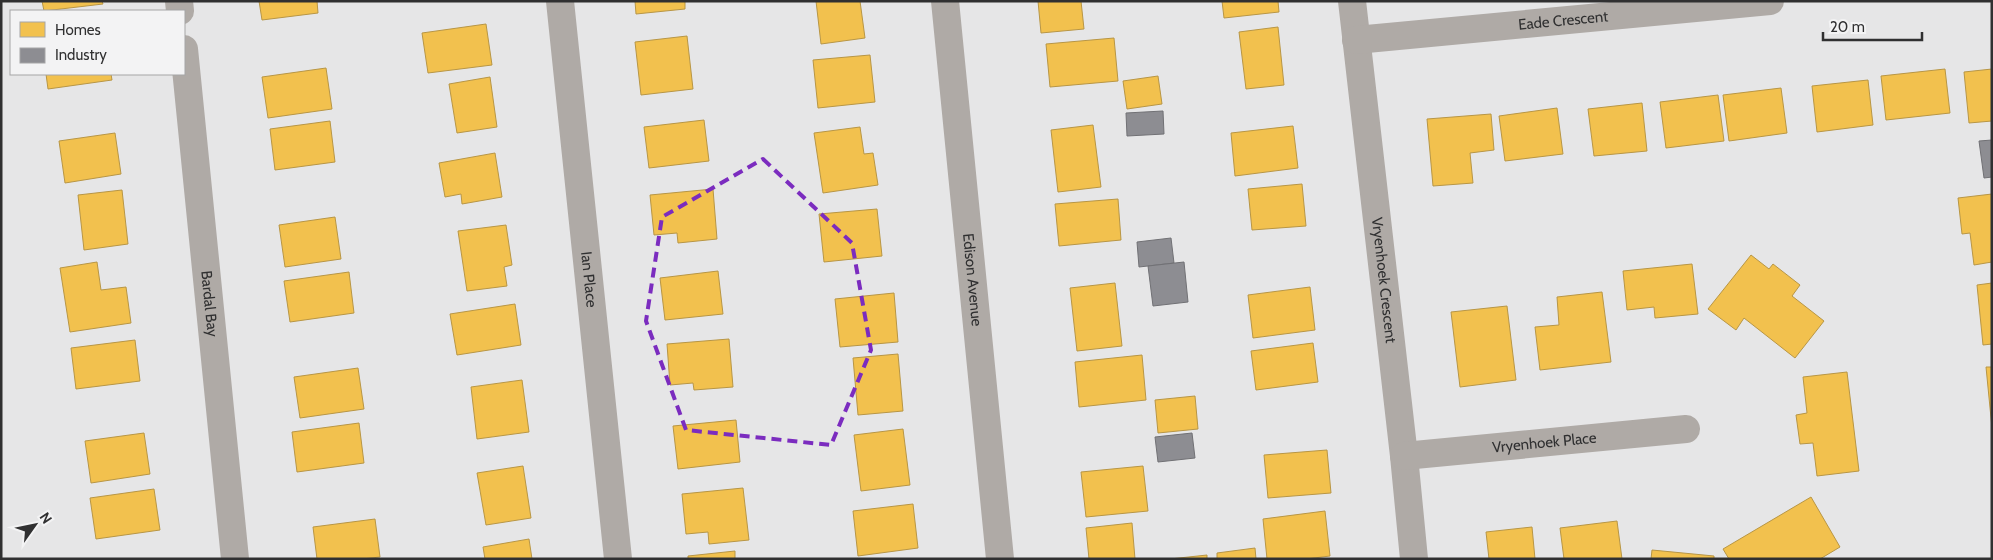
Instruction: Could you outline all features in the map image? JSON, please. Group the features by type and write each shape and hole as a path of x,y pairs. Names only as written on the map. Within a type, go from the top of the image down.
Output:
{"street":[{"name":"Ian Place","path":"560,1 618,559"},
{"name":"Edison Avenue","path":"945,1 1000,559"},
{"name":"Vryenhoek Crescent","path":"1352,1 1414,559"},
{"name":"Eade Crescent","path":"1356,40 1770,1"},
{"name":"Bardal Bay","path":"185,60 235,559"},
{"name":"Vryenhoek Place","path":"1404,456 1686,429"}],"highlighted area":[{"path":"763,159 852,243 871,350 831,445 686,430 646,321 662,217"}],"building: Homes":[{"path":"42,1 102,1 103,4 52,10 44,10"},
{"path":"259,1 317,1 318,13 262,20"},
{"path":"635,1 685,1 685,9 636,14"},
{"path":"816,1 860,1 865,38 821,44"},
{"path":"1038,1 1081,1 1084,29 1041,33"},
{"path":"1222,1 1278,1 1279,12 1224,18"},
{"path":"486,24 492,65 428,73 422,33"},
{"path":"1278,27 1284,85 1246,89 1239,32"},
{"path":"687,36 693,89 641,95 635,42"},
{"path":"1114,38 1118,81 1050,87 1046,44"},
{"path":"870,55 875,102 818,108 813,60"},
{"path":"326,68 332,109 268,118 262,77"},
{"path":"1945,69 1950,113 1886,120 1881,76"},
{"path":"1992,69 1992,121 1969,123 1964,72"},
{"path":"46,75 111,75 112,80 48,89"},
{"path":"1158,76 1162,104 1127,109 1123,81"},
{"path":"490,77 497,127 457,133 449,84"},
{"path":"1868,80 1873,125 1817,132 1812,86"},
{"path":"1781,88 1787,133 1729,141 1723,95"},
{"path":"1718,95 1724,141 1666,148 1660,102"},
{"path":"1642,103 1647,151 1594,156 1588,109"},
{"path":"1557,108 1563,154 1505,161 1499,116"},
{"path":"1491,114 1494,150 1470,153 1473,183 1433,186 1427,119"},
{"path":"704,120 709,161 649,168 644,127"},
{"path":"330,121 335,162 275,170 270,129"},
{"path":"1093,125 1101,187 1058,192 1051,130"},
{"path":"1293,126 1298,168 1235,176 1231,133"},
{"path":"860,127 864,154 873,153 878,185 823,193 814,133"},
{"path":"115,133 121,174 65,183 59,141"},
{"path":"495,153 502,197 462,204 461,194 445,197 439,163"},
{"path":"1302,184 1306,226 1252,230 1248,189"},
{"path":"713,189 717,239 678,243 677,233 654,235 650,195"},
{"path":"122,190 128,244 84,250 78,195"},
{"path":"1992,194 1992,262 1974,265 1970,233 1962,234 1958,198"},
{"path":"1118,199 1121,240 1059,246 1055,204"},
{"path":"877,209 882,256 824,262 819,214"},
{"path":"335,217 341,259 285,267 279,225"},
{"path":"506,225 512,265 504,267 507,286 467,291 458,231"},
{"path":"1751,255 1769,269 1773,264 1800,285 1792,296 1824,321 1795,358 1744,318 1736,330 1708,309"},
{"path":"97,262 101,290 126,287 131,323 70,332 60,268"},
{"path":"1692,264 1698,314 1655,318 1654,307 1627,310 1623,271"},
{"path":"718,271 723,314 665,320 660,278"},
{"path":"349,272 354,313 290,322 284,281"},
{"path":"1115,283 1122,346 1077,351 1070,288"},
{"path":"1992,283 1992,344 1983,345 1977,285"},
{"path":"1310,287 1315,330 1253,338 1248,295"},
{"path":"1602,292 1611,362 1540,370 1535,327 1559,325 1557,297"},
{"path":"894,293 898,342 840,347 835,299"},
{"path":"515,304 521,345 457,355 450,314"},
{"path":"1507,306 1516,380 1460,387 1451,312"},
{"path":"729,339 733,387 694,390 693,383 670,385 667,344"},
{"path":"135,340 140,381 76,389 71,348"},
{"path":"1313,343 1318,382 1256,390 1251,351"},
{"path":"898,354 903,411 858,415 853,358"},
{"path":"1142,355 1146,400 1079,407 1075,362"},
{"path":"1986,367 1992,367 1992,428"},
{"path":"358,368 364,409 300,418 294,377"},
{"path":"1847,372 1859,471 1817,476 1813,443 1800,444 1796,415 1807,413 1803,377"},
{"path":"522,380 529,432 477,439 471,387"},
{"path":"1195,396 1198,429 1158,433 1155,400"},
{"path":"736,420 740,462 678,469 673,426"},
{"path":"359,423 364,463 297,472 292,432"},
{"path":"903,429 910,485 861,491 854,435"},
{"path":"144,433 150,474 91,483 85,441"},
{"path":"1327,450 1331,493 1268,498 1264,455"},
{"path":"523,466 531,518 486,525 477,473"},
{"path":"1143,466 1148,511 1086,517 1081,472"},
{"path":"743,488 749,540 709,544 708,532 686,534 682,494"},
{"path":"154,489 160,530 96,539 90,498"},
{"path":"1811,497 1840,547 1820,559 1729,559 1723,549"},
{"path":"913,504 918,548 858,556 853,511"},
{"path":"1325,511 1330,556 1306,559 1267,559 1263,519"},
{"path":"375,519 380,557 317,559 313,527"},
{"path":"1617,521 1622,559 1564,559 1560,528"},
{"path":"1132,523 1135,559 1089,559 1086,528"},
{"path":"1532,527 1535,559 1489,559 1486,532"},
{"path":"529,539 532,559 485,559 483,547"},
{"path":"1255,548 1256,559 1217,559 1217,553"},
{"path":"1652,550 1714,556 1714,559 1651,559"},
{"path":"735,551 735,559 688,559 688,556"},
{"path":"1207,555 1207,559 1170,559"}],"building: Industry":[{"path":"1163,111 1164,134 1127,136 1126,113"},
{"path":"1992,140 1992,177 1984,178 1979,141"},
{"path":"1171,238 1174,263 1139,267 1137,242"},
{"path":"1184,262 1188,302 1153,306 1148,266"},
{"path":"1192,433 1195,458 1158,462 1155,437"}]}
